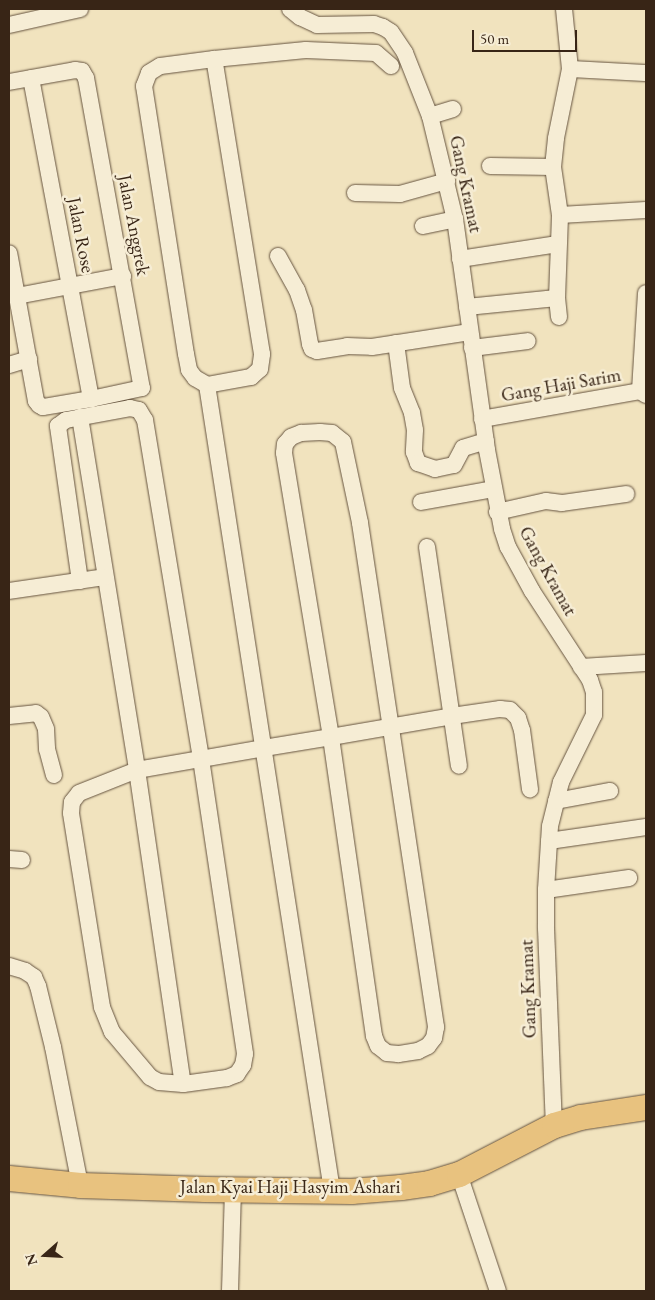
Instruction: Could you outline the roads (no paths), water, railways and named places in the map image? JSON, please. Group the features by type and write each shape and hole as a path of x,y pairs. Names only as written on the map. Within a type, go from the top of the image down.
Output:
{"main road":[{"name":"Jalan Kyai Haji Hasyim Ashari","path":"9,1178 80,1185 232,1189 332,1191 401,1187 459,1174 554,1125 580,1117 646,1107"}],"street":[{"path":"9,25 80,9"},
{"name":"Gang Kramat","path":"290,9 300,17 317,25 374,24 390,32 405,53 430,116 455,218 482,420 497,512 508,547 532,591 581,667 594,692 594,716 561,782 549,841 546,890 554,1125"},
{"path":"559,317 557,298 560,215 552,167 570,69 564,9"},
{"path":"214,59 262,354 260,369 251,377 207,385 195,378 189,370 186,354 144,86 149,73 160,66 214,59 306,50 376,53 390,66"},
{"path":"570,69 646,73"},
{"name":"Jalan Anggrek","path":"31,78 75,70 82,71 86,78 142,388 91,399"},
{"path":"9,82 31,78"},
{"name":"Jalan Rose","path":"31,78 91,399"},
{"path":"430,116 453,109"},
{"path":"490,166 552,167"},
{"path":"355,193 400,194 447,181"},
{"path":"560,215 646,210"},
{"path":"423,226 455,218"},
{"path":"460,259 558,244"},
{"path":"9,253 36,401 43,407 91,399"},
{"path":"278,256 304,310 312,349 317,351 347,346 372,347 396,343 471,340 528,341"},
{"path":"17,296 123,276"},
{"path":"643,393 642,330 646,292"},
{"path":"467,307 557,298"},
{"path":"396,343 402,388 412,413 415,430 414,452 418,463 435,470 454,465 463,448 486,441"},
{"path":"9,365 28,359"},
{"path":"207,385 332,1191"},
{"name":"Gang Haji Sarim","path":"482,420 643,393"},
{"path":"80,581 58,432 61,422 130,408 139,410 145,420 201,759 245,1054 243,1065 237,1074 227,1078 183,1084 167,1084 150,1077 112,1032 102,1007 71,813 72,802 79,793 137,770 201,759 264,748 331,737 390,726 500,709 510,710 518,718 522,730 530,789"},
{"path":"80,417 137,770 183,1084"},
{"path":"332,433 344,442 360,523 436,1027 434,1038 428,1046 418,1051 398,1054 387,1053 378,1046 374,1036 331,737 284,453 285,444 291,437 301,434 332,433"},
{"path":"421,502 493,489"},
{"path":"497,512 546,501 562,503 626,494"},
{"path":"427,547 459,766"},
{"path":"9,591 105,577"},
{"path":"581,667 646,663"},
{"path":"9,716 36,713 41,717 46,730 47,750 54,775"},
{"path":"556,801 610,791"},
{"path":"549,841 646,827"},
{"path":"546,890 629,878"},
{"path":"9,966 26,971 34,977 38,986 53,1047 80,1185"},
{"path":"459,1174 498,1291"},
{"path":"230,1291 232,1189"}]}
